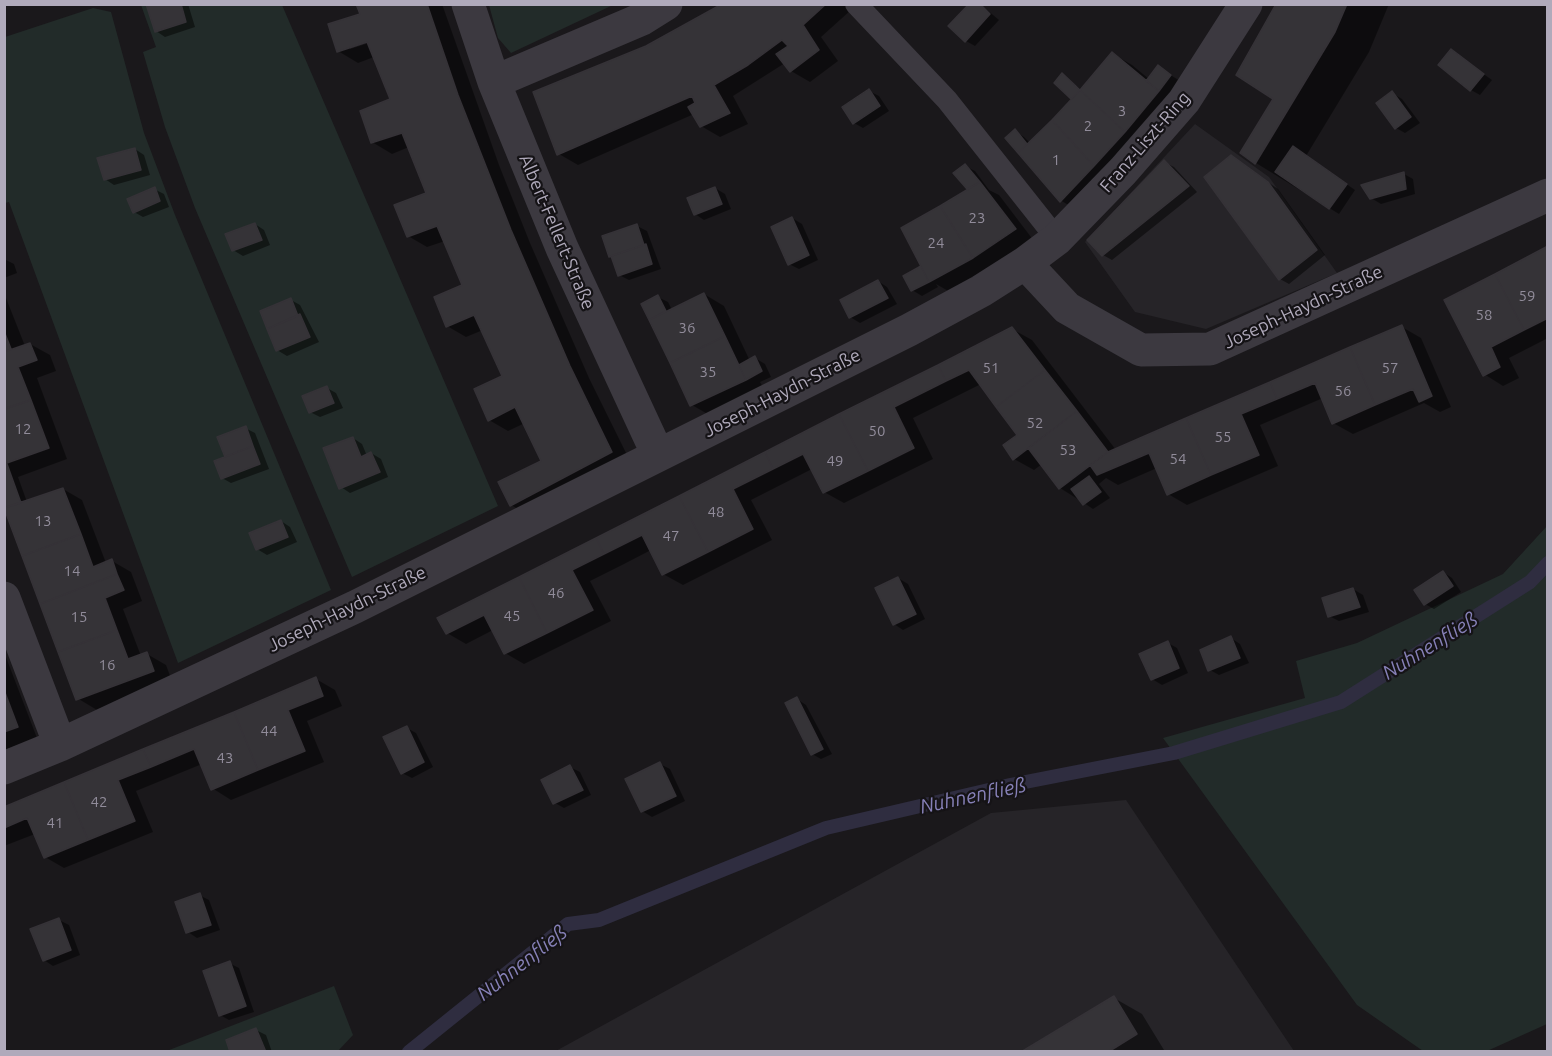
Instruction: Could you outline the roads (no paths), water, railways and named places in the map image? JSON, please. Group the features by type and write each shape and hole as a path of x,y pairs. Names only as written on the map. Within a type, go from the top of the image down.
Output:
{"street":[{"name":"Albert-Fellert-Straße","path":"468,4 494,82 562,248 658,455"},
{"path":"494,82 642,19 666,4"},
{"name":"Franz-Liszt-Ring","path":"1025,263 1057,239 1123,171 1184,101 1246,4"},
{"name":"Joseph-Haydn-Straße","path":"4,768 60,745 355,607 909,330 981,291 1025,263 1067,308 1141,350 1210,349 1548,195"},
{"path":"4,598 60,745"}],"lane":[{"path":"856,4 947,100 1057,239"}],"waterway":[{"name":"Nuhnenfließ","path":"409,1052 568,924 599,920 826,828 1010,785 1174,753 1341,702 1530,582 1548,563"}]}
